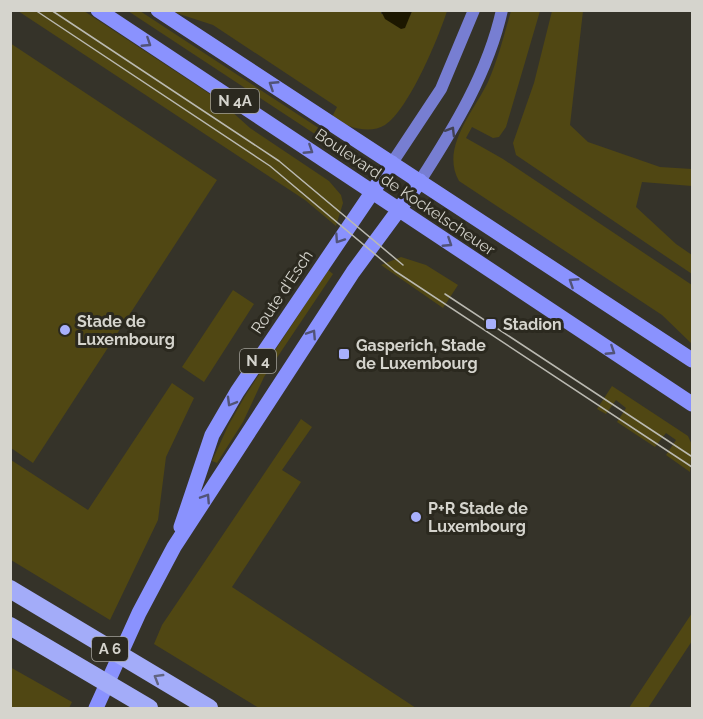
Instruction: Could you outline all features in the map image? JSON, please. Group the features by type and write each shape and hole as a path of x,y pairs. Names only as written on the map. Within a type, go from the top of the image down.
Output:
{"highway":[{"name":"A 6","path":"10,589 209,708"},
{"name":"A 6","path":"10,626 149,708"}],"main road":[{"name":"Boulevard de Kockelscheuer","path":"98,10 693,404"},
{"name":"Boulevard de Kockelscheuer","path":"158,10 693,360"},
{"path":"392,163 441,88 474,10"},
{"path":"420,181 474,88 488,58 502,10"},
{"name":"Route d'Esch","path":"174,547 212,435 237,392 392,163"},
{"name":"Route d'Esch","path":"96,708 139,613 174,547 353,272 420,181"}],"shaded area":[{"path":"381,10 412,11 405,28 401,29 385,19"},
{"path":"18,11 84,11 219,100 250,128 329,181 341,195 343,203 336,226 305,200"},
{"path":"128,11 140,11 343,144 359,158 356,161"},
{"path":"170,11 381,11 381,14 410,16 412,11 447,11 430,55 404,104 385,125 365,130 351,127 332,117 337,107 213,25"},
{"path":"511,11 540,11 506,127 499,137 493,138 472,127 466,138 503,159 692,285 692,344 662,315 459,181 454,168 456,143 488,82"},
{"path":"552,11 583,11 570,125 588,142 660,167 692,169 692,186 642,182 636,207 676,244 692,255 692,274 516,155 513,143 534,83"},
{"name":"Stade de Luxembourg","path":"10,43 217,180 33,463 11,448"},
{"path":"401,257 426,265 458,285 443,308 381,265"},
{"path":"328,270 333,274 264,377 243,422 217,463 212,461 245,396"},
{"path":"233,290 254,304 204,382 182,367"},
{"path":"172,383 194,398 166,457 158,520 110,620 11,560 11,460 88,510"},
{"path":"612,386 688,436 692,445 690,472 666,455 676,440 666,433 655,447 617,422 626,408 616,400 606,414 597,409"},
{"path":"301,419 312,427 282,470 301,482 232,587 416,708 259,708 154,644 162,625"},
{"path":"692,613 692,641 648,708 629,708"},
{"path":"10,667 72,702 69,708 11,708"}],"tram line":[{"path":"35,10 270,166 395,271 692,467"},
{"path":"51,10 279,161 403,265"},
{"path":"445,294 691,456"}],"place":[{"name":"Stadion","path":"491,324"},
{"name":"Stade de Luxembourg","path":"65,330"},
{"name":"Gasperich, Stade de Luxembourg","path":"344,354"},
{"name":"P+R Stade de Luxembourg","path":"416,517"}]}
